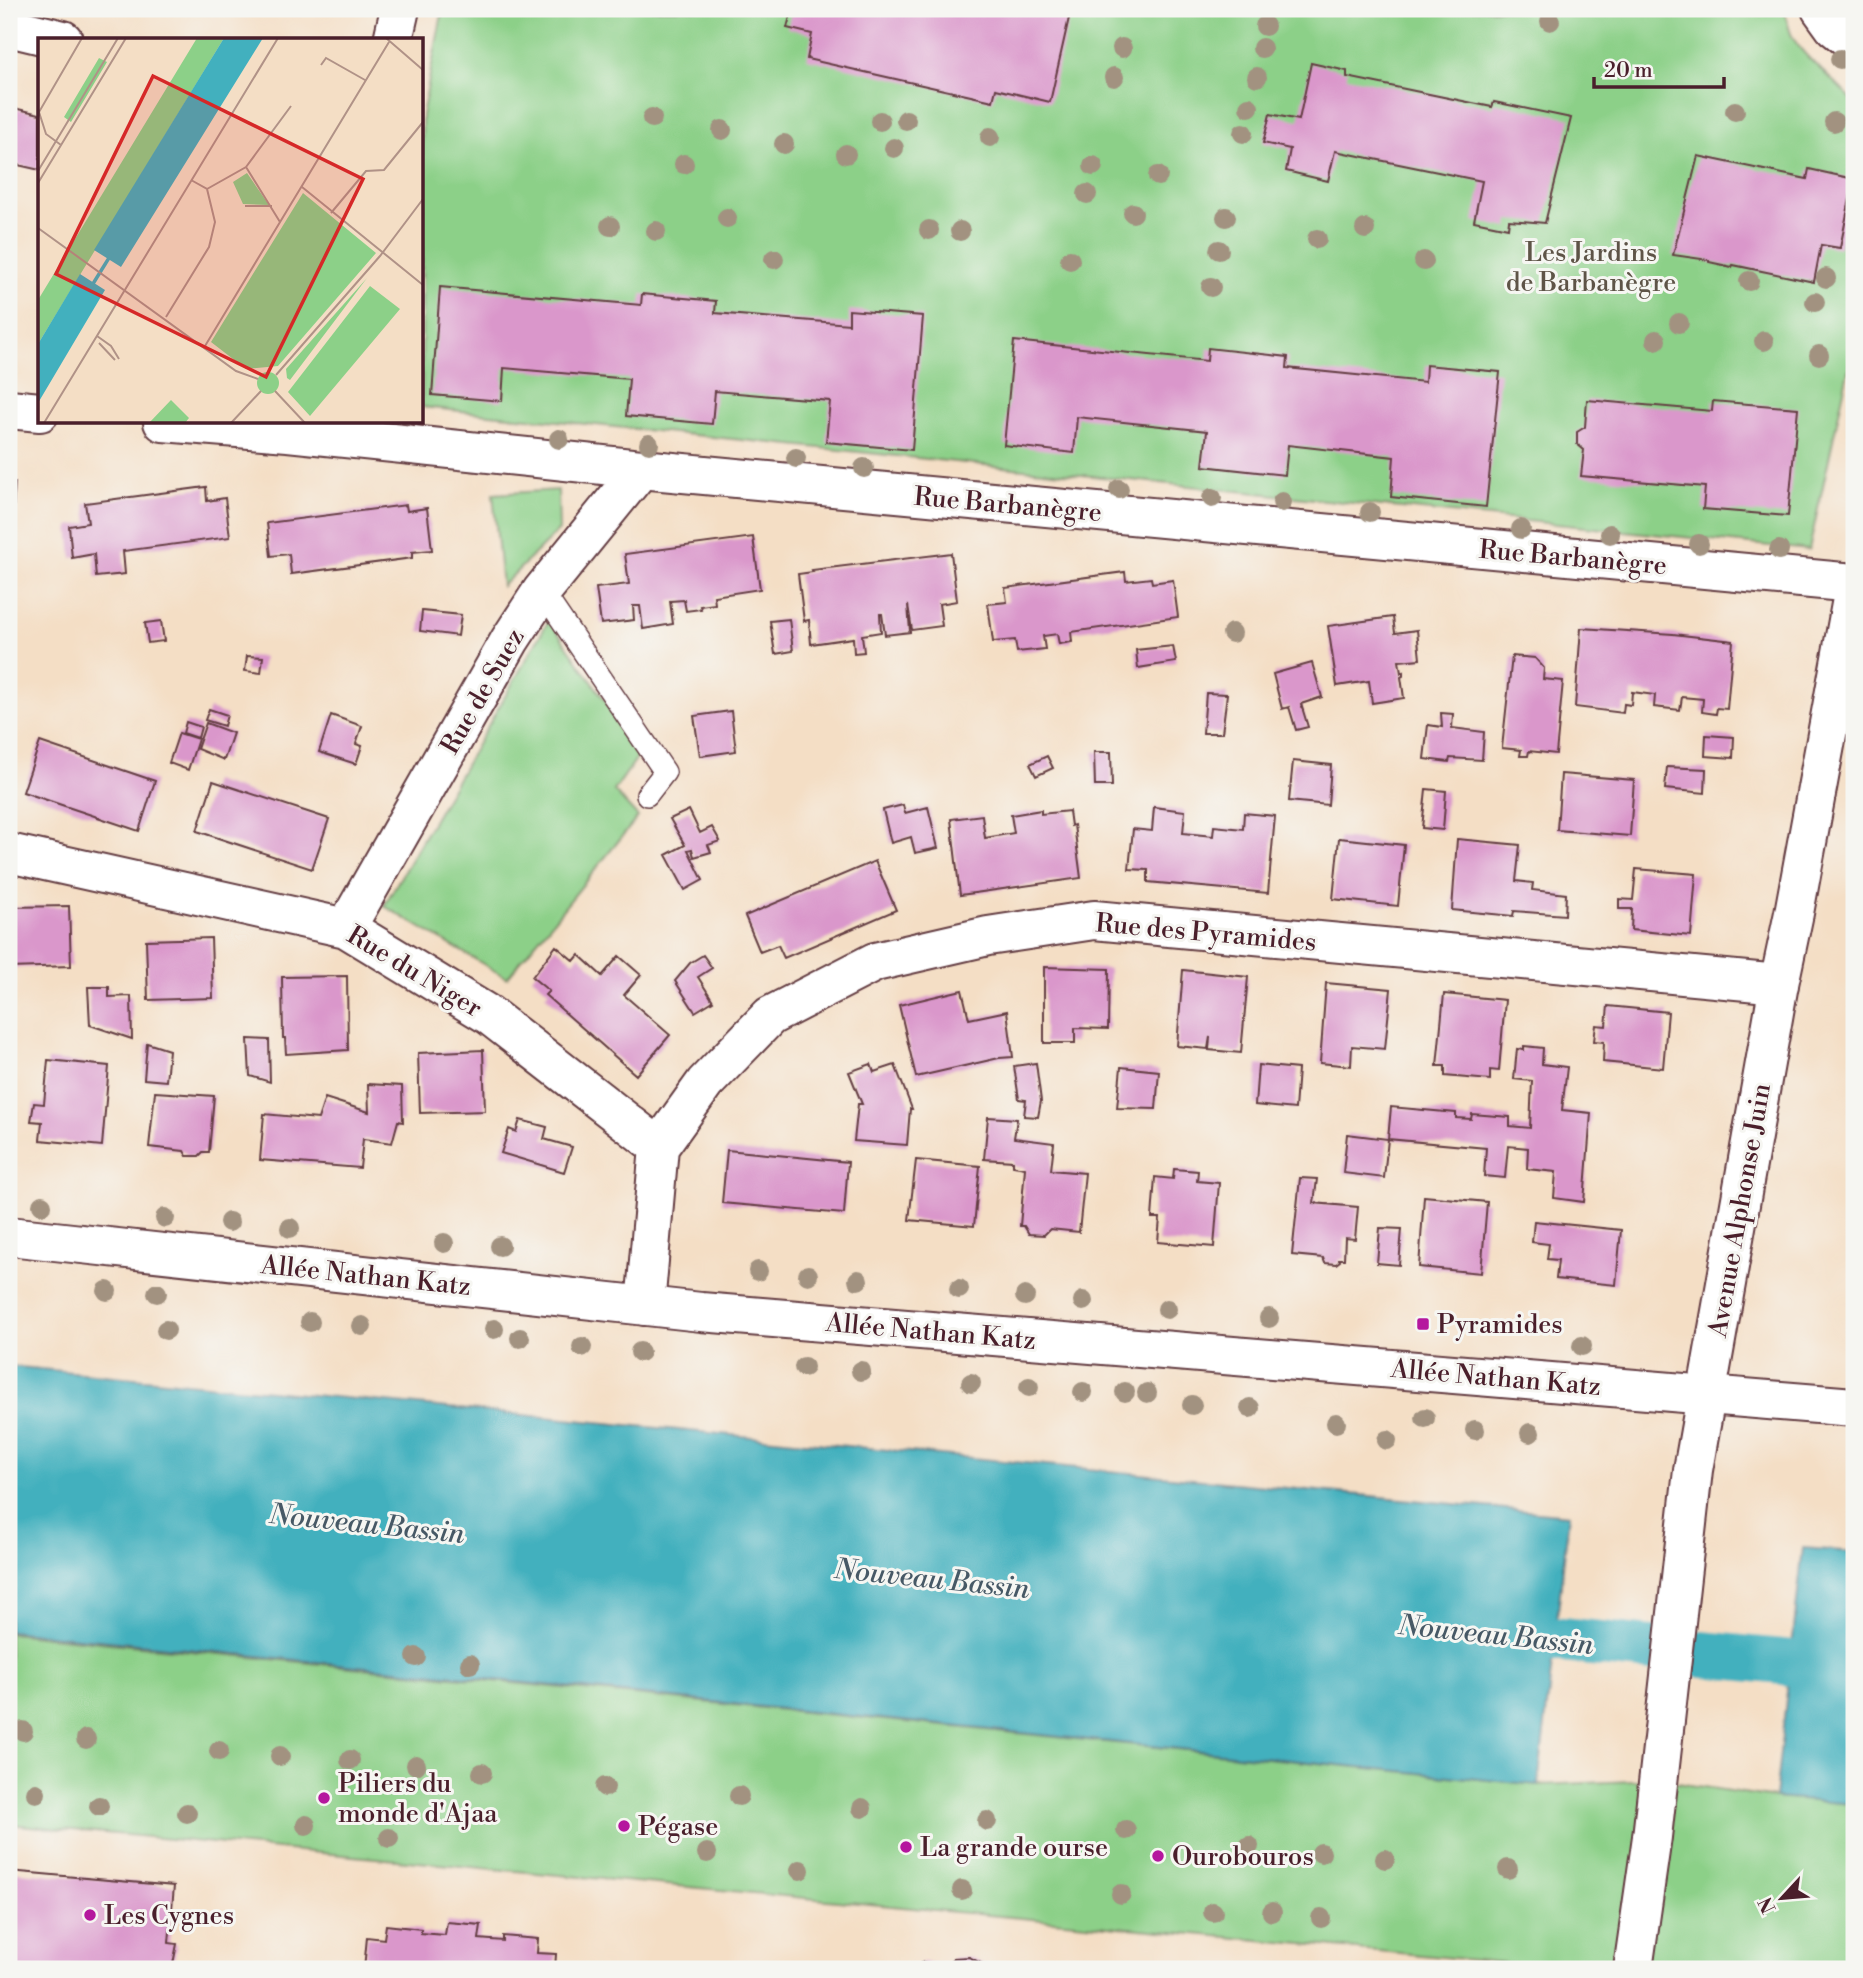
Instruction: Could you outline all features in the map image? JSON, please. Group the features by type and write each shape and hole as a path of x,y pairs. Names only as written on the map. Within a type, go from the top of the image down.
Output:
{"street":[{"path":"394,38 400,9"},
{"path":"1821,9 1833,27 1854,43"},
{"path":"9,27 55,38"},
{"path":"9,409 38,412"},
{"name":"Rue Barbanègre","path":"213,424 289,427 641,469 1854,585"},
{"name":"Rue de Suez","path":"346,928 489,675 542,591 641,469"},
{"name":"Avenue Alphonse Juin","path":"1633,1969 1652,1837 1693,1470 1779,984 1854,585"},
{"name":"Rue du Niger","path":"9,853 346,928 486,1012 659,1147"},
{"name":"Rue des Pyramides","path":"659,1147 705,1083 770,1016 875,962 988,936 1094,920 1779,984"},
{"path":"645,1307 659,1147"},
{"name":"Allée Nathan Katz","path":"9,1236 645,1307 1854,1407"}],"lane":[{"path":"542,591 665,772 647,795"}],"green space":[{"name":"Les Jardins de Barbanègre","path":"443,9 1784,9 1798,46 1854,103 1854,344 1809,550 424,407 424,105"},
{"path":"558,490 559,530 502,586 493,494"},
{"path":"549,620 641,752 614,791 638,817 507,978 384,906"},
{"path":"9,1633 1538,1785 1658,1780 1775,1798 1854,1804 1854,1969 1571,1969 9,1824"}],"water":[{"path":"9,1366 1569,1515 1538,1785 9,1631"},
{"path":"1803,1548 1854,1552 1854,1804 1775,1798"}],"building":[{"path":"792,9 1071,9 1050,102 996,89 993,101 807,59 812,34 787,28"},
{"path":"1311,63 1347,71 1347,77 1492,107 1494,102 1571,118 1545,223 1509,220 1508,228 1474,221 1482,181 1335,151 1328,181 1286,171 1290,149 1263,143 1270,114 1299,120"},
{"path":"9,107 38,114 38,170 9,163"},
{"path":"1698,156 1807,179 1809,169 1854,179 1840,248 1821,245 1814,282 1673,255"},
{"path":"440,287 641,305 642,294 716,301 715,313 849,324 849,310 923,316 912,450 826,442 830,401 715,391 712,424 626,416 629,379 504,368 502,401 432,395"},
{"path":"1014,341 1207,361 1208,348 1288,357 1287,368 1425,382 1426,365 1500,372 1486,507 1391,497 1394,457 1288,445 1285,475 1203,466 1207,431 1077,417 1074,453 1004,445"},
{"path":"1587,400 1712,411 1713,401 1798,408 1788,516 1703,509 1705,487 1581,476 1584,450 1577,444 1577,432 1585,427"},
{"path":"9,483 15,483 11,537 9,537"},
{"path":"206,487 207,501 225,498 230,537 123,551 125,574 96,577 94,554 72,558 69,526 88,523 85,503"},
{"path":"406,505 407,511 427,508 432,550 412,552 412,558 291,574 289,554 271,556 267,523"},
{"path":"753,537 760,589 714,596 715,604 686,611 684,600 670,601 673,624 643,629 640,606 633,606 634,620 601,624 596,588 629,584 625,554"},
{"path":"951,553 957,601 939,604 942,626 912,630 908,605 910,632 885,635 880,614 881,632 862,635 864,652 854,653 853,638 811,644 809,620 804,621 798,574"},
{"path":"1125,572 1126,581 1151,578 1152,583 1173,580 1178,617 1071,632 1072,642 1059,644 1057,634 1043,636 1045,649 1017,652 1015,640 993,642 988,604 1007,602 1005,588"},
{"path":"422,611 461,615 458,636 420,631"},
{"path":"1393,617 1395,633 1417,630 1420,659 1399,661 1401,673 1403,672 1401,677 1404,698 1372,703 1369,681 1337,686 1328,626"},
{"path":"789,619 793,651 775,654 770,621"},
{"path":"161,621 164,641 148,643 145,623"},
{"path":"1581,628 1733,641 1727,709 1717,708 1716,714 1702,712 1703,699 1682,697 1680,710 1654,707 1655,695 1632,692 1631,705 1624,704 1623,713 1575,707"},
{"path":"1173,646 1176,662 1138,668 1136,650"},
{"path":"247,656 263,657 261,673 245,671"},
{"path":"1512,656 1535,658 1544,668 1543,679 1563,681 1556,754 1529,751 1528,756 1520,756 1521,750 1502,748"},
{"path":"1312,663 1322,697 1301,704 1308,727 1296,730 1289,707 1282,709 1273,674"},
{"path":"1206,693 1227,694 1222,733 1203,733"},
{"path":"209,709 227,715 224,726 205,720"},
{"path":"731,711 736,751 700,756 694,716"},
{"path":"1441,713 1453,714 1452,728 1484,732 1482,760 1450,758 1449,762 1424,759 1428,725 1442,727"},
{"path":"331,715 362,726 356,744 362,746 356,764 319,752"},
{"path":"186,722 201,727 198,738 183,733"},
{"path":"206,723 233,733 224,760 197,749"},
{"path":"179,733 198,739 188,770 169,763"},
{"path":"1706,735 1734,737 1733,758 1705,756"},
{"path":"40,742 155,781 139,831 23,792"},
{"path":"1094,752 1111,752 1112,786 1095,786"},
{"path":"1047,756 1053,768 1036,776 1030,764"},
{"path":"1293,761 1331,765 1328,805 1289,801"},
{"path":"1667,767 1706,769 1705,793 1665,789"},
{"path":"1561,774 1634,780 1630,836 1557,830"},
{"path":"213,781 329,819 312,869 197,831"},
{"path":"1426,789 1446,791 1443,830 1422,828"},
{"path":"903,805 905,813 928,807 938,848 915,853 911,837 891,843 883,810"},
{"path":"1154,807 1185,811 1183,833 1213,836 1214,826 1243,829 1244,813 1275,816 1268,893 1148,882 1148,870 1129,869 1133,829 1152,831"},
{"path":"689,810 700,833 712,827 720,841 708,845 711,852 694,857 692,849 688,850 703,880 685,890 666,855 685,845 670,819"},
{"path":"1041,810 1041,814 1069,811 1071,826 1074,825 1081,878 960,895 951,819 982,815 985,838 1014,833 1011,815"},
{"path":"1339,838 1404,845 1398,906 1333,899"},
{"path":"1457,839 1520,845 1516,881 1533,883 1532,890 1566,894 1565,915 1514,911 1513,916 1452,910"},
{"path":"875,861 896,910 784,958 778,945 760,952 745,916"},
{"path":"1636,869 1696,874 1691,936 1631,930 1632,909 1619,909 1619,899 1633,900"},
{"path":"69,906 71,966 9,968 9,907"},
{"path":"211,938 213,998 148,1000 146,940"},
{"path":"556,946 574,961 579,955 602,976 619,956 641,975 624,995 670,1035 636,1075 545,995 549,991 532,977"},
{"path":"703,955 712,968 698,977 713,1001 695,1012 675,981 690,963"},
{"path":"1044,967 1109,969 1108,1029 1075,1028 1075,1043 1044,1043"},
{"path":"1183,970 1248,977 1241,1053 1209,1050 1210,1037 1208,1049 1177,1046"},
{"path":"347,976 348,1050 286,1054 283,1038 282,977"},
{"path":"1326,983 1391,989 1385,1049 1352,1046 1351,1066 1320,1063"},
{"path":"88,987 109,987 109,997 131,996 132,1039 90,1025"},
{"path":"962,990 969,1019 1007,1011 1013,1057 916,1077 899,1005"},
{"path":"1444,994 1505,1000 1499,1071 1490,1070 1490,1080 1445,1076 1445,1066 1437,1066"},
{"path":"1608,1006 1668,1012 1663,1068 1603,1062 1604,1042 1594,1041 1596,1025 1606,1026"},
{"path":"248,1039 269,1040 270,1082 250,1076"},
{"path":"147,1043 169,1050 166,1081 144,1079"},
{"path":"1524,1046 1543,1048 1542,1064 1567,1067 1562,1110 1591,1113 1584,1202 1554,1198 1556,1172 1527,1169 1528,1148 1508,1146 1505,1178 1484,1176 1486,1148 1388,1139 1391,1107 1456,1113 1456,1118 1471,1119 1472,1114 1510,1117 1510,1126 1530,1128 1532,1081 1514,1079 1517,1049 1524,1050"},
{"path":"483,1050 485,1111 420,1113 418,1053"},
{"path":"48,1060 109,1066 102,1146 40,1140 42,1122 31,1121 34,1103 44,1104"},
{"path":"1036,1063 1041,1101 1038,1117 1024,1116 1026,1100 1019,1099 1014,1066"},
{"path":"871,1064 874,1072 895,1065 912,1109 907,1145 854,1141 858,1104 862,1104 849,1072"},
{"path":"1258,1065 1298,1069 1295,1109 1255,1105"},
{"path":"1121,1067 1159,1071 1156,1109 1117,1108"},
{"path":"368,1084 402,1086 403,1122 398,1121 392,1143 363,1139 360,1168 260,1160 264,1114 318,1119 325,1098 369,1112"},
{"path":"155,1092 214,1096 209,1152 203,1152 199,1156 187,1156 184,1151 149,1147"},
{"path":"988,1117 1017,1119 1014,1138 1054,1143 1051,1170 1085,1173 1079,1232 1050,1229 1044,1235 1029,1234 1024,1226 1020,1226 1025,1168 1013,1166 1013,1161 984,1159"},
{"path":"520,1120 547,1127 544,1139 572,1147 564,1172 501,1153 509,1129 516,1132"},
{"path":"1347,1134 1388,1139 1384,1178 1343,1173"},
{"path":"727,1150 848,1162 844,1214 722,1203"},
{"path":"916,1160 980,1166 974,1226 909,1220"},
{"path":"1174,1169 1198,1171 1197,1181 1219,1183 1214,1247 1158,1242 1160,1218 1152,1218 1155,1177 1173,1179"},
{"path":"1300,1178 1317,1179 1314,1203 1358,1207 1355,1239 1345,1238 1344,1259 1339,1259 1336,1264 1325,1263 1323,1258 1292,1255"},
{"path":"1424,1196 1487,1202 1481,1273 1419,1267"},
{"path":"1534,1221 1621,1230 1616,1285 1556,1279 1558,1260 1547,1259 1549,1244 1532,1242"},
{"path":"1380,1228 1402,1229 1399,1265 1377,1263"},
{"name":"Les Cygnes","path":"9,1871 174,1886 169,1943 177,1944 172,1969 9,1969"},
{"path":"447,1922 481,1925 479,1939 503,1941 503,1936 538,1939 537,1953 556,1954 555,1969 364,1969 367,1937 384,1939 386,1925 445,1935"},
{"path":"969,1957 992,1969 920,1969 921,1962 949,1965 953,1958"}],"waterway":[{"name":"Nouveau Bassin","path":"1491,1633 1854,1669"}],"place":[{"name":"Pyramides","path":"1423,1324"},
{"name":"Piliers du monde d'Ajaa","path":"324,1798"},
{"name":"Pégase","path":"624,1826"},
{"name":"La grande ourse","path":"906,1847"},
{"name":"Ourobouros","path":"1158,1856"},
{"name":"Les Cygnes","path":"90,1915"}]}
